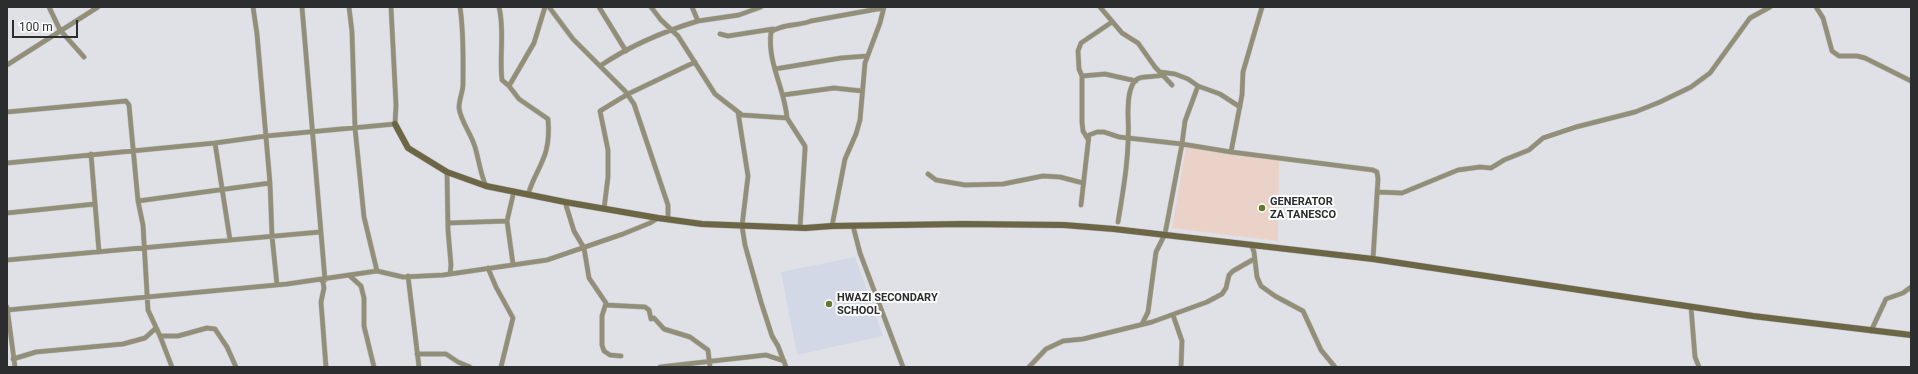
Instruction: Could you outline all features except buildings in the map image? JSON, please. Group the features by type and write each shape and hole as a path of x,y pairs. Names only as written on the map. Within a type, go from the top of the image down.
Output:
{"street":[{"path":"49,7 60,30 84,58"},
{"path":"7,64 98,7"},
{"path":"253,7 257,34 266,136 272,236 277,285"},
{"path":"302,7 305,27 324,288 321,302 326,367"},
{"path":"349,7 352,32 355,128 365,223 377,271"},
{"path":"391,7 396,105 395,124 408,148 447,172 486,186 604,209 702,224 800,228 832,226 1064,225 1165,234 1373,259 1753,316 1911,335"},
{"path":"460,7 464,42 463,84 459,104 460,118 471,136 482,178 486,186"},
{"path":"499,7 503,39 501,52 502,80 509,86 519,99 548,119 549,133 546,152 531,184 528,195"},
{"path":"509,86 534,43 545,7"},
{"path":"549,7 573,39 628,94 636,109 668,205 668,219"},
{"path":"599,7 626,52"},
{"path":"651,7 661,20 678,36 715,94 738,112 751,117 787,118"},
{"path":"692,7 698,21"},
{"path":"600,66 671,29 698,21 739,15 761,7"},
{"path":"1100,7 1122,33 1138,43 1172,86"},
{"path":"1231,152 1240,107 1243,72 1262,7"},
{"path":"1377,192 1402,193 1458,170 1480,167 1491,168 1504,160 1529,150 1543,138 1635,112 1660,102 1691,87 1710,73 1750,18 1770,7"},
{"path":"1816,7 1822,18 1832,51 1839,56 1858,56 1865,58 1911,81"},
{"path":"720,34 728,36 775,29 884,8 865,63 860,120 856,134 845,159 832,226"},
{"path":"1088,140 1083,131 1082,76 1079,69 1078,51 1081,43 1112,22"},
{"path":"775,29 771,32 770,53 783,96 787,118 805,150 800,228"},
{"path":"775,69 841,58 868,56"},
{"path":"604,209 608,177 608,150 600,111 628,94 695,62"},
{"path":"1082,76 1105,74 1136,81 1161,73 1175,74 1188,79 1198,86 1220,94 1240,107"},
{"path":"1118,222 1130,138 1128,102 1133,83 1136,81"},
{"path":"1142,324 1148,312 1156,252 1165,234 1188,108 1198,86"},
{"path":"783,96 834,88 862,91"},
{"path":"7,112 126,101 129,105 138,201 143,225 148,310 172,367"},
{"path":"738,112 748,180 742,226 753,276 772,336 786,367"},
{"path":"7,163 215,143 312,131 395,124"},
{"path":"1081,205 1082,183 1089,135 1097,132 1119,137 1373,170 1377,172 1377,192 1373,259"},
{"path":"215,143 230,240"},
{"path":"91,154 99,252"},
{"path":"447,172 451,265 450,274"},
{"path":"928,174 936,180 965,185 1003,184 1043,176 1060,177 1082,183"},
{"path":"138,201 222,191 270,183"},
{"path":"513,264 507,221 514,192"},
{"path":"565,202 574,231 584,248 589,278 606,306"},
{"path":"7,214 95,204"},
{"path":"7,310 277,285 323,280 377,271 408,276 450,274 547,260 623,234 650,223 658,218"},
{"path":"448,223 507,221"},
{"path":"853,226 860,253 903,367"},
{"path":"7,260 320,232"},
{"path":"1251,244 1257,278 1261,286 1283,301 1303,311 1321,350 1335,367"},
{"path":"1029,367 1046,349 1059,342 1083,339 1173,315 1222,294 1226,288 1229,275 1233,271 1254,259"},
{"path":"488,268 496,287 513,318 500,367"},
{"path":"350,276 361,286 364,298 364,326 374,367"},
{"path":"408,276 419,367"},
{"path":"1871,330 1886,299 1911,287"},
{"path":"606,306 602,316 602,345 604,351 610,355 621,356"},
{"path":"606,306 645,307 649,310 651,319 654,318 664,328 690,337 708,350 710,364"},
{"path":"7,307 15,367"},
{"path":"1691,307 1695,357 1699,367"},
{"path":"1173,315 1182,341 1181,367"},
{"path":"13,359 36,352 123,344 145,338 156,328"},
{"path":"160,336 178,336 207,328 215,329 227,347 236,367"},
{"path":"417,354 446,354 458,365 470,367"},
{"path":"660,367 710,364 766,355 784,361"}],"shaded area":[{"path":"1186,147 1279,158 1278,241 1172,228"},
{"name":"HWAZI SECONDARY SCHOOL","path":"855,257 883,336 797,355 781,272"}],"place":[{"name":"GENERATOR ZA TANESCO","path":"1262,208"},
{"name":"HWAZI SECONDARY SCHOOL","path":"829,304"}]}
